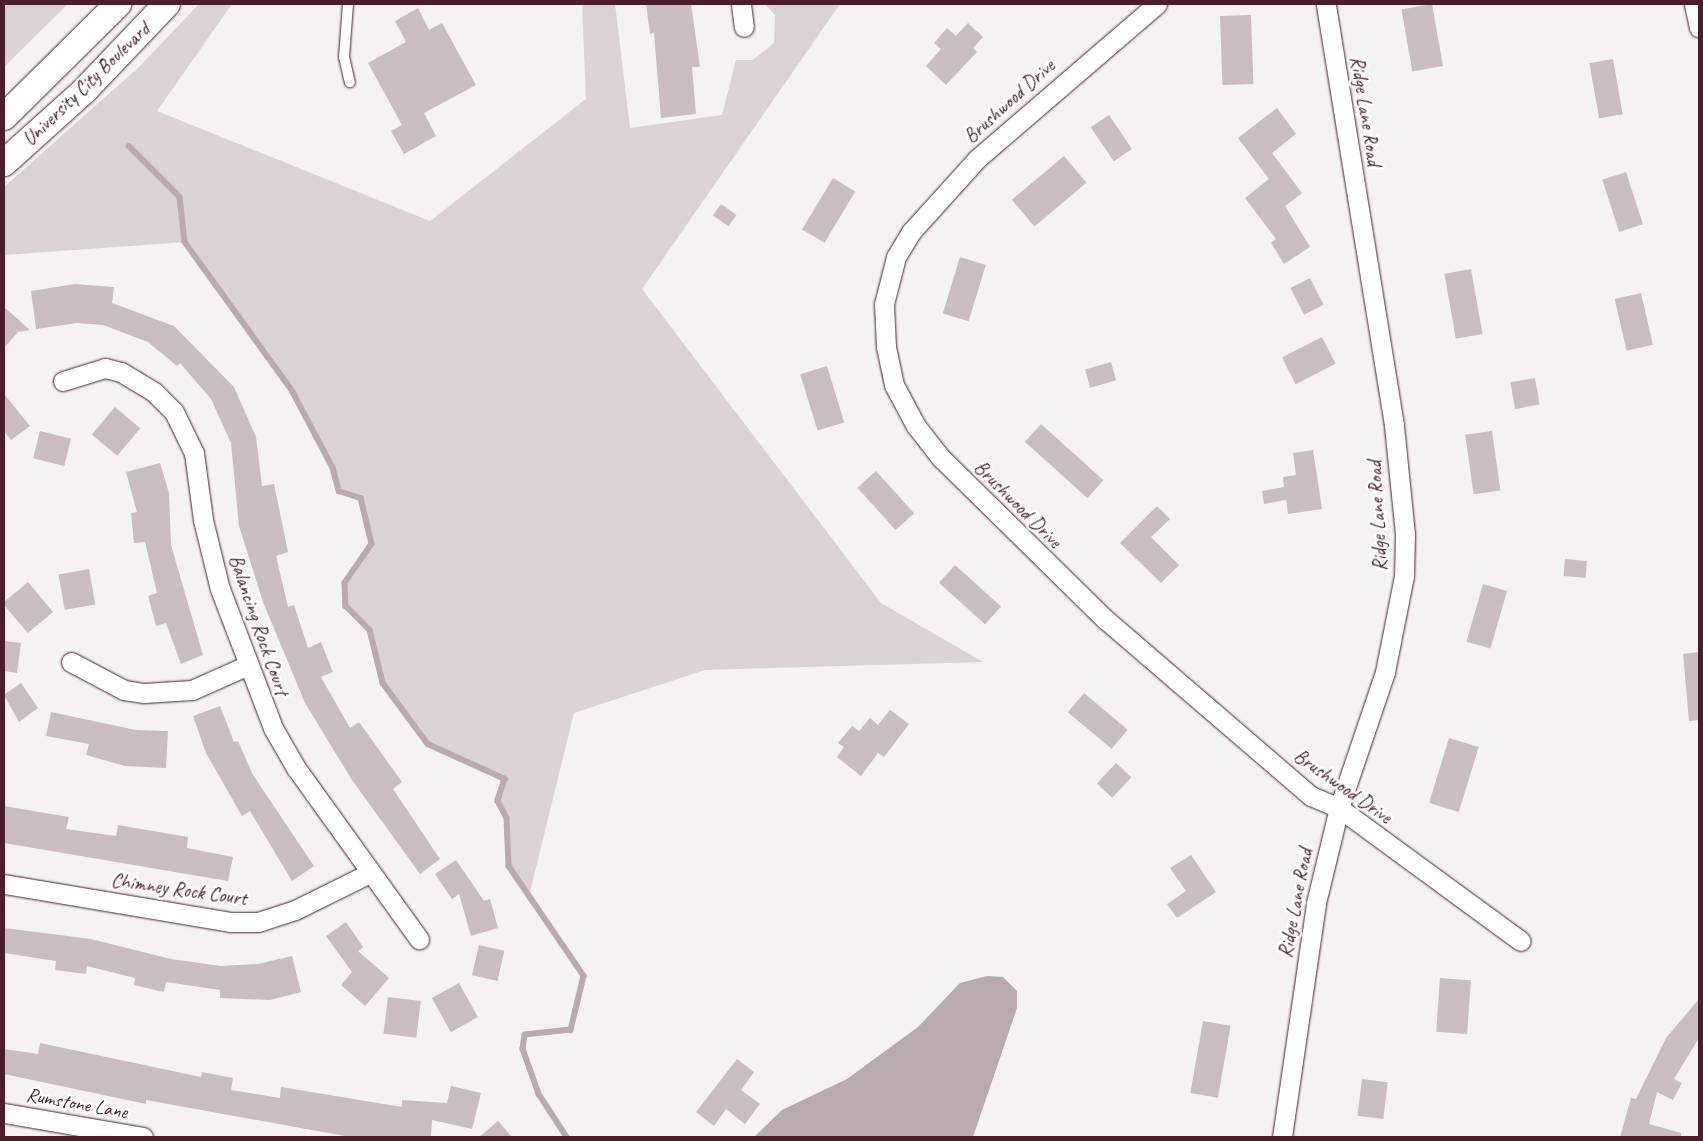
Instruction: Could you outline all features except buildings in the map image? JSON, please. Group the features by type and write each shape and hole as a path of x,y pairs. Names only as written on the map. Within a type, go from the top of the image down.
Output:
{"main road":[{"name":"University City Boulevard","path":"4,117 118,4"},
{"name":"University City Boulevard","path":"4,163 85,90 167,4"}],"street":[{"path":"741,4 744,27"},
{"name":"Brushwood Drive","path":"1158,4 977,159 911,232 888,282 884,322 888,363 901,403 916,426 998,517 1210,712 1311,796 1339,808 1521,941"},
{"name":"Ridge Lane Road","path":"1282,1137 1314,911 1339,808 1398,618 1405,534 1392,415 1326,4"},
{"path":"1694,4 1699,27"},
{"name":"Balancing Rock Court","path":"64,382 89,371 122,372 154,392 174,412 194,452 210,554 246,666 284,750 370,873 419,939"},
{"path":"71,662 124,690 152,694 192,690 246,666"},
{"name":"Chimney Rock Court","path":"4,884 230,922 258,922 295,910 370,873"},
{"name":"Rumstone Lane","path":"4,1113 143,1137"}],"lane":[{"path":"348,4 344,57 350,82"}],"shaded area":[{"path":"4,4 68,4 4,67"},
{"path":"199,4 232,4 157,111 430,221 586,99 582,4 615,4 630,128 722,115 736,60 753,60 774,43 775,15 765,4 840,4 642,289 881,603 983,662 705,670 574,713 528,900 509,866 507,818 498,801 505,779 428,744 383,683 370,630 346,606 345,583 372,544 361,498 339,491 333,468 293,392 186,242 4,255 4,187 139,67"},
{"path":"987,976 1003,977 1017,991 1017,1008 973,1137 754,1137 782,1110 847,1079 918,1027 960,983"}],"waterway":[{"path":"129,146 180,197 185,242 293,392 333,468 339,491 361,498 372,544 345,583 346,606 370,630 383,683 428,744 505,779 498,801 507,818 509,866 584,976 571,1030 525,1035 523,1049 539,1094 567,1137"}]}
